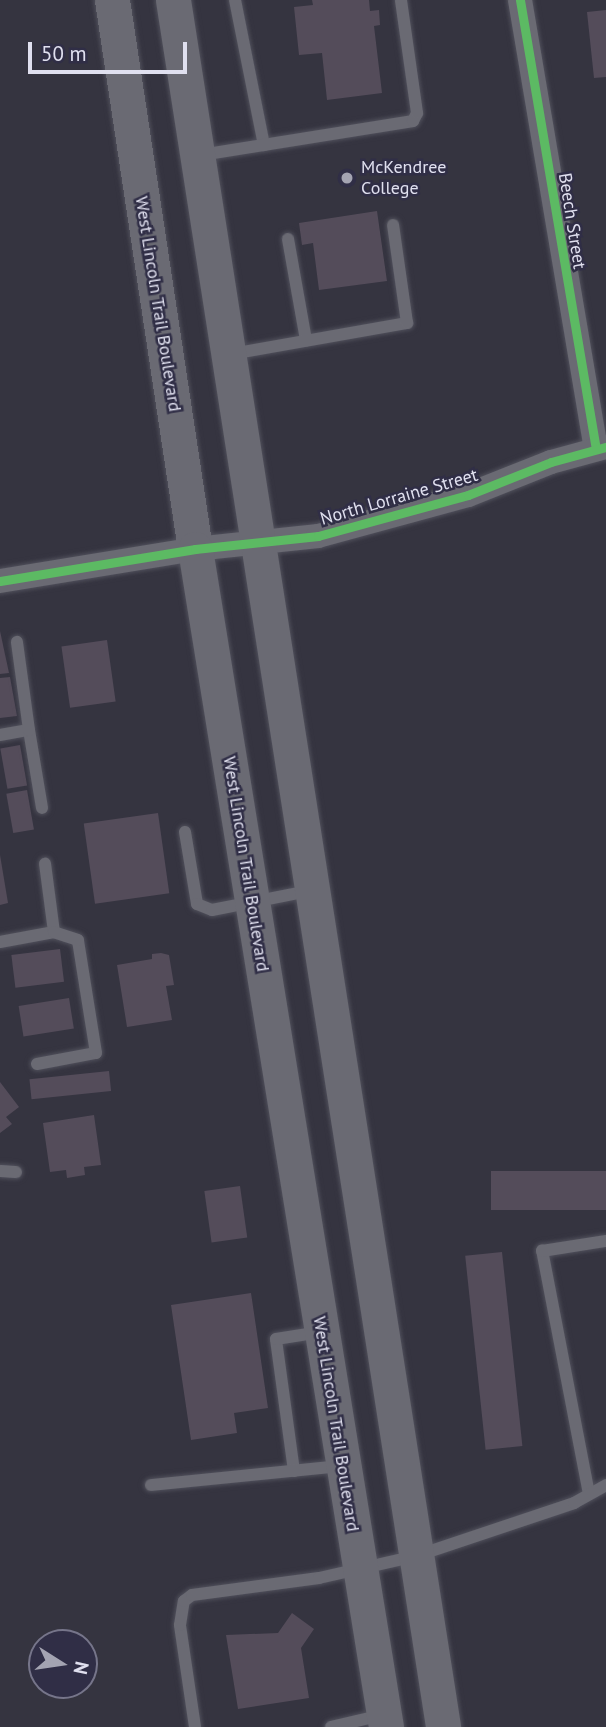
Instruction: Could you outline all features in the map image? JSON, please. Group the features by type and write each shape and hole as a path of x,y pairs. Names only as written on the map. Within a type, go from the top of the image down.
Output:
{"main road":[{"name":"West Lincoln Trail Boulevard","path":"112,0 195,549 385,1721"},
{"path":"173,0 443,1727"}],"street":[{"name":"Beech Street","path":"520,0 601,447"},
{"name":"North Lorraine Street","path":"0,582 195,549 318,536 407,514 601,447"}],"lane":[{"path":"235,0 264,145"},
{"path":"197,156 413,121 417,113 401,0"},
{"path":"228,354 407,323 393,225"},
{"path":"288,239 306,341"},
{"path":"17,642 42,808"},
{"path":"0,735 29,730"},
{"path":"184,832 197,904 212,910 311,891"},
{"path":"45,864 54,932"},
{"path":"0,942 54,932 78,940 96,1053 37,1064"},
{"path":"0,1171 16,1172"},
{"path":"589,1494 542,1251 606,1241"},
{"path":"294,1471 276,1339 320,1332"},
{"path":"151,1485 342,1466"},
{"path":"195,1727 180,1625 184,1601 192,1595 416,1556 589,1494 606,1485"},
{"path":"331,1727 385,1721"}],"building":[{"path":"312,0 369,0 370,11 379,10 380,25 374,26 382,93 327,100 322,53 299,55 294,7 313,5"},
{"path":"606,10 606,77 594,78 587,12"},
{"path":"377,211 387,281 319,290 313,243 302,245 299,223"},
{"path":"0,631 9,673 0,674"},
{"path":"107,640 116,701 70,708 61,646"},
{"path":"10,677 17,716 0,718 0,678"},
{"path":"20,745 27,785 7,789 0,748"},
{"path":"27,790 34,829 13,833 6,794"},
{"path":"158,813 169,893 95,904 84,823"},
{"path":"0,855 8,903 0,905"},
{"path":"60,949 64,982 15,988 11,955"},
{"path":"152,954 169,955 174,985 166,986 172,1020 127,1027 117,965 152,959"},
{"path":"69,998 74,1029 23,1037 19,1006"},
{"path":"109,1071 111,1091 32,1099 29,1079"},
{"path":"0,1082 19,1107 6,1117 12,1124 0,1133"},
{"path":"94,1115 101,1165 84,1167 85,1175 67,1178 66,1170 50,1172 43,1123"},
{"path":"491,1171 606,1171 606,1210 491,1210"},
{"path":"240,1186 247,1237 212,1243 204,1191"},
{"path":"502,1252 522,1446 486,1450 465,1256"},
{"path":"251,1293 268,1408 234,1413 237,1433 191,1440 171,1305"},
{"path":"292,1613 314,1629 301,1648 309,1698 238,1709 226,1635 278,1633"}],"cycle path":[{"path":"520,0 596,447"},
{"path":"0,581 195,549 318,536 468,495 551,462 606,447"}],"place":[{"name":"McKendree College","path":"347,178"}]}
